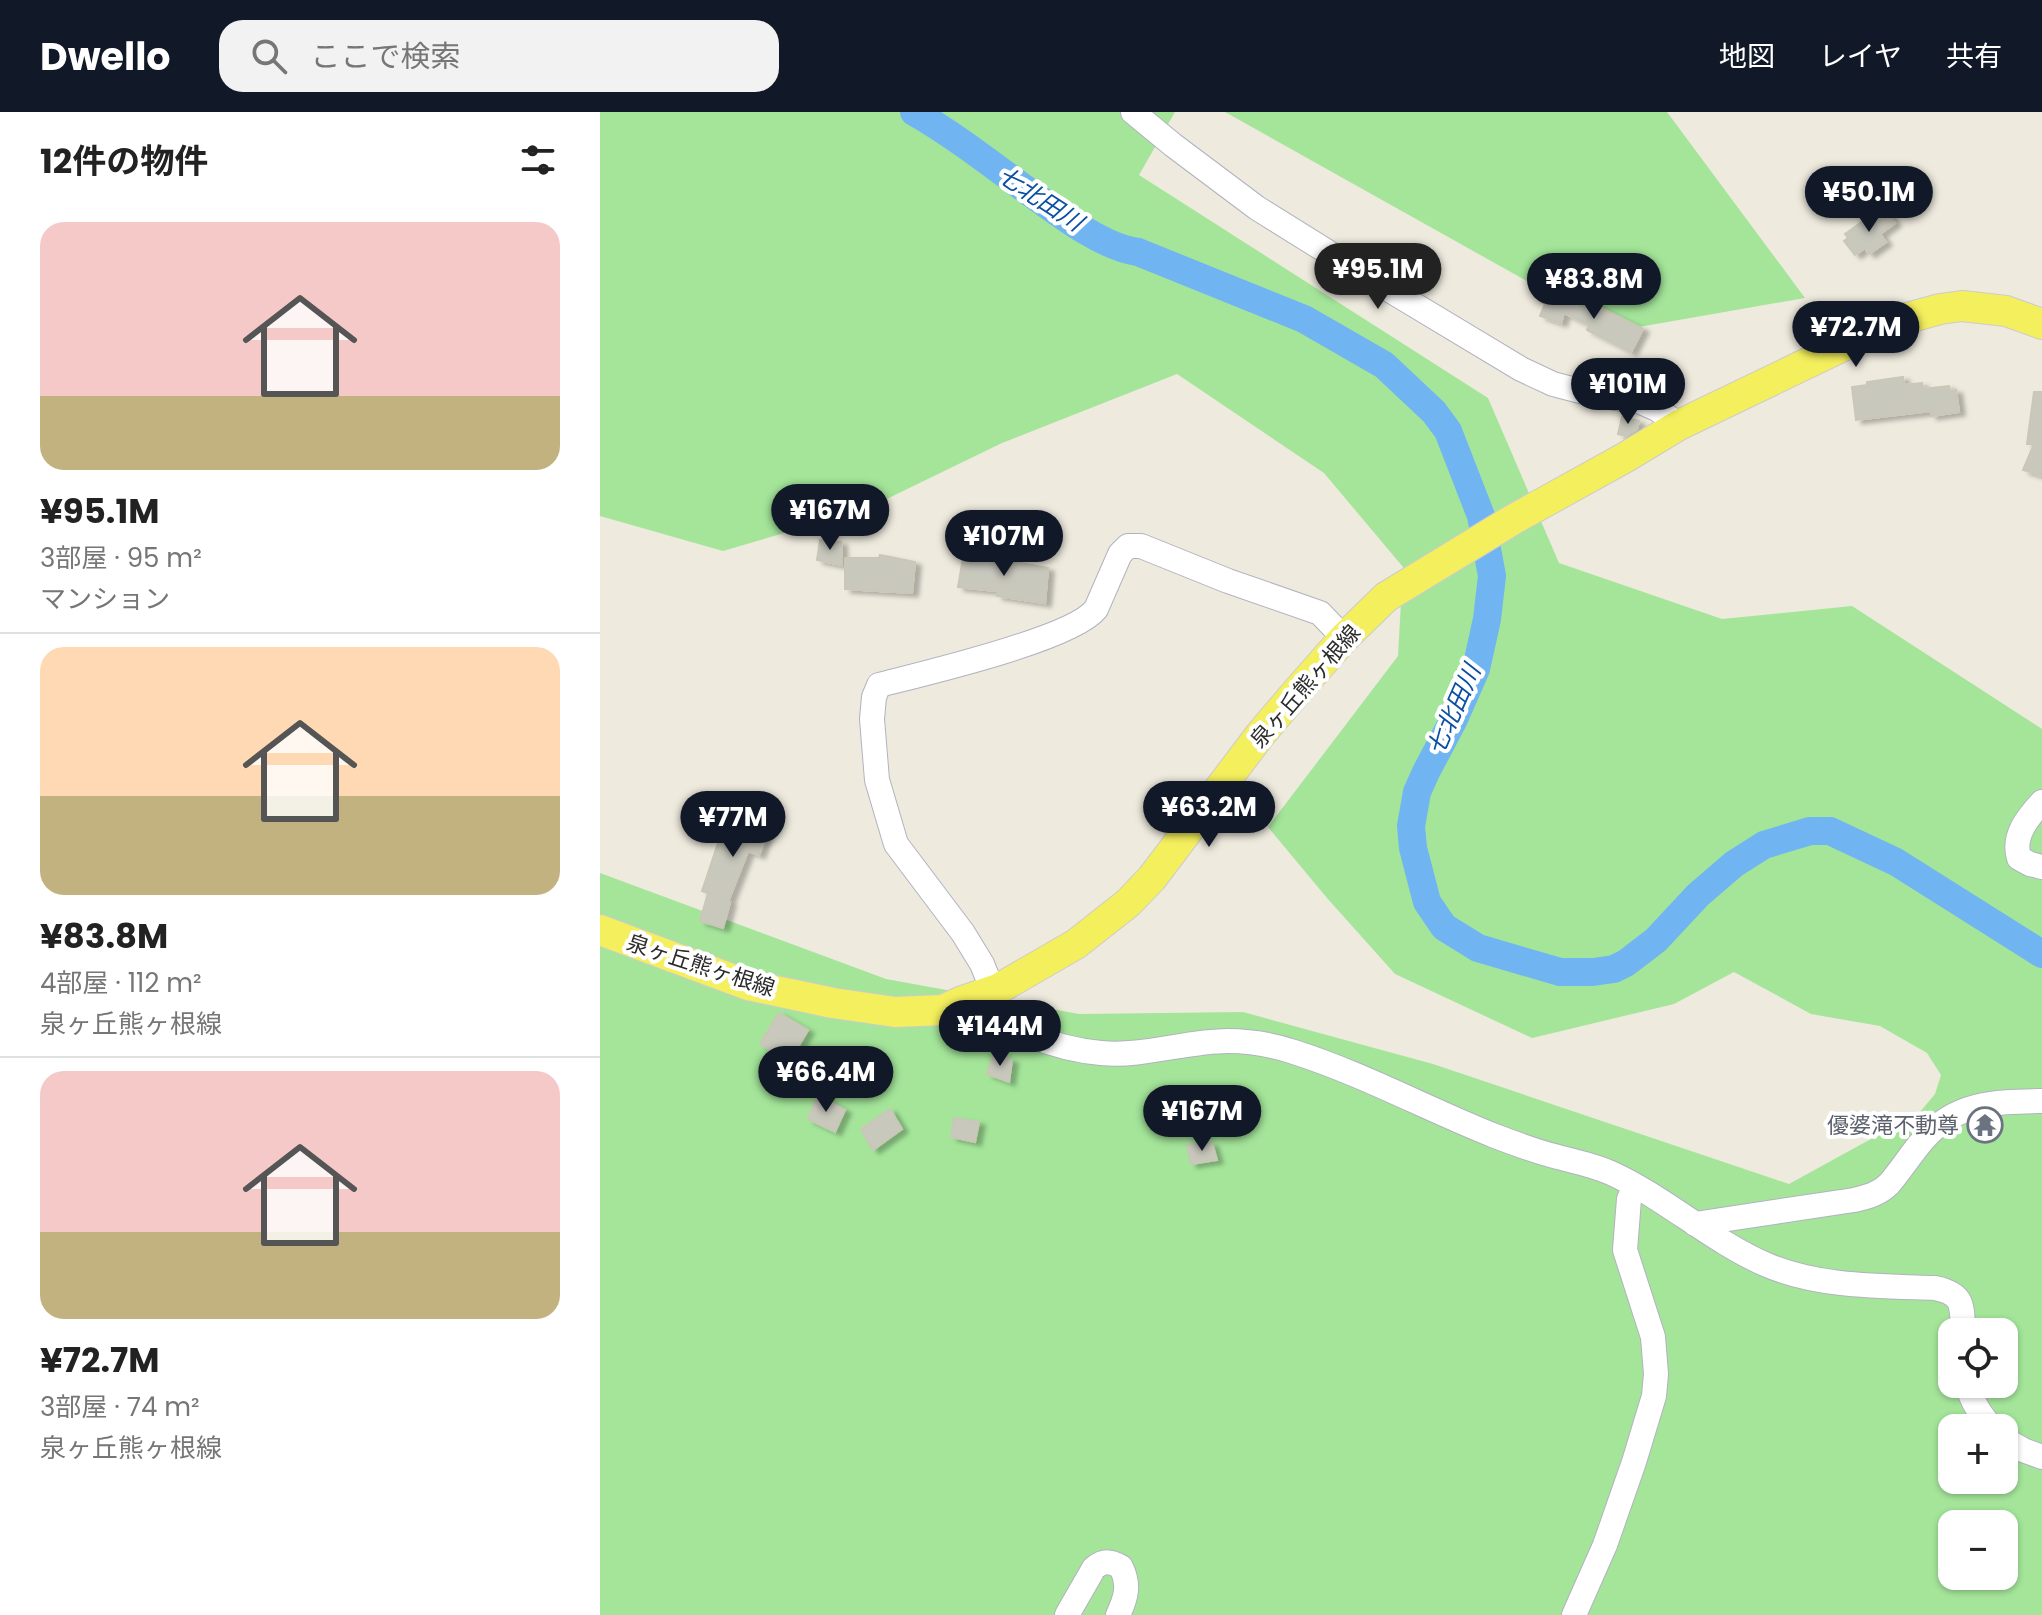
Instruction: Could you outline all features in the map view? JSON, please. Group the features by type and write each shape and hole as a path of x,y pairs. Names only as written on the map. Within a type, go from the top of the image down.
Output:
{"main road":[{"name":"泉ヶ丘熊ヶ根線","path":"600,930 748,985 833,1003 895,1012 943,1010 993,991 1076,944 1128,903 1152,878 1260,735 1344,638 1386,597 1514,519 1679,425 1893,322 1962,306 2006,311 2042,324"}],"street":[{"path":"1133,112 1257,208 1521,369 1553,384 1641,402 1679,425"},
{"path":"993,991 982,964 963,933 896,844 877,780 872,719 874,697 879,685 1043,638 1090,617 1120,554 1128,546 1141,546 1320,613 1344,638"},
{"path":"2042,802 2019,834 2016,849 2019,858 2042,867"},
{"path":"960,1002 1028,1034 1088,1052 1144,1052 1227,1041 1294,1052 1373,1082 1491,1134 1598,1168 1635,1186 1757,1260 1791,1273 1843,1283 1947,1291 1959,1300 1961,1318"},
{"path":"1695,1224 1874,1195 1889,1184 1933,1130 1956,1113 1995,1104 2042,1101"},
{"path":"1574,1615 1605,1545 1654,1396 1653,1337 1625,1250 1629,1199 1635,1186"},
{"path":"2018,1447 2042,1457"},
{"path":"1067,1615 1094,1568 1101,1562 1121,1567 1127,1584 1118,1615"}],"green space":[{"path":"600,112 1175,112 1139,175 1488,398 1559,563 1722,619 1852,606 2042,729 2042,1615 600,1615 600,873 886,979 1079,1014 1243,1012 1433,1064 1789,1184 1920,1112 1935,1094 1941,1075 1927,1053 1880,1026 1811,1014 1734,972 1674,1004 1532,1038 1395,974 1268,827 1398,656 1403,567 1324,473 1177,374 1002,443 866,509 723,551 600,516"},
{"path":"1225,112 1667,112 1805,298 1616,331"}],"building":[{"path":"1887,211 1895,223 1880,234 1886,242 1869,254 1865,248 1855,255 1844,241 1848,238 1845,234 1866,219 1869,224"},
{"path":"1544,294 1584,308 1588,301 1643,329 1631,352 1587,330 1589,325 1564,313 1561,323 1540,316 1545,304 1541,302"},
{"path":"1903,377 1904,385 1922,383 1922,389 1949,386 1950,391 1956,390 1959,412 1931,416 1931,411 1856,420 1852,387"},
{"path":"2034,392 2042,392 2042,476 2023,470 2034,444 2027,444"},
{"path":"1622,417 1639,421 1637,429 1626,436 1618,434"},
{"path":"820,540 841,542 842,565 817,560"},
{"path":"964,552 1048,568 1045,603 997,596 997,591 958,587"},
{"path":"880,555 915,562 912,593 845,589 845,558 879,558"},
{"path":"743,803 774,815 759,855 748,851 728,902 723,928 700,921 708,893 702,891 729,810 738,814"},
{"path":"779,1013 808,1030 788,1064 760,1043"},
{"path":"993,1055 1012,1060 1009,1082 987,1074"},
{"path":"818,1095 845,1110 835,1132 808,1119"},
{"path":"890,1109 902,1129 873,1150 861,1129"},
{"path":"954,1118 979,1122 975,1142 951,1137"},
{"path":"1212,1143 1217,1160 1191,1164 1187,1145"}],"waterway":[{"name":"七北田川","path":"914,112 1092,235 1304,319 1384,365 1434,412 1448,431 1481,516 1492,576 1476,669 1417,792 1411,826 1413,848 1427,902 1444,927 1478,948 1560,972 1614,969 1656,940 1698,895 1734,864 1764,845 1810,831 1830,831 1896,862 2042,954"}],"place":[{"name":"優婆滝不動尊","path":"1985,1125"}]}
